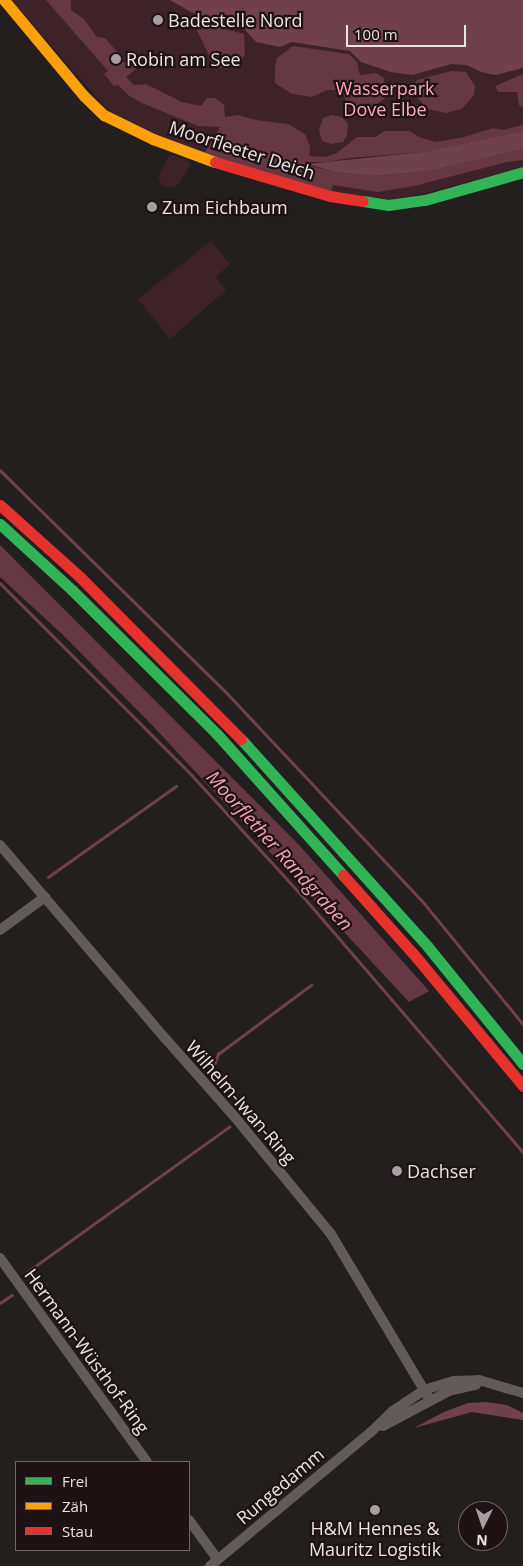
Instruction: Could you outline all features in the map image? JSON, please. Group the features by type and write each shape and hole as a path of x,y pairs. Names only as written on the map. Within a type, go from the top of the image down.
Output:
{"main road":[{"name":"Moorfleeter Deich","path":"4,0 84,96 104,115 152,140 231,168 330,196 388,206 425,200 523,172"},
{"path":"0,505 81,578 226,722 428,947 523,1064"},
{"path":"0,524 72,590 216,732 416,957 523,1086"}],"street":[{"name":"Wilhelm-Iwan-Ring","path":"0,844 164,1037 234,1116 331,1234 430,1400"},
{"path":"0,930 45,897"},
{"name":"Hermann-Wüsthof-Ring","path":"0,1258 146,1461"},
{"name":"Rungedamm","path":"214,1563 401,1405 424,1390 442,1383 466,1380 493,1384 523,1393"},
{"name":"Rungedamm","path":"371,1432 450,1391 493,1384"},
{"path":"190,1522 214,1563"}],"green space":[{"name":"Wasserpark Dove Elbe","path":"11,0 523,0 523,167 422,194 386,200 331,192 229,163 126,122 105,107"},
{"path":"170,154 190,162 191,165 178,185 171,188 162,185 158,178"},
{"path":"211,241 230,264 216,277 226,290 170,339 138,299"}],"shaded area":[{"path":"46,0 71,0 71,10 84,19 97,37 105,38 120,55 121,62 135,64 137,68 126,77 134,85 146,84 182,102 201,106 207,98 215,98 224,105 225,117 238,115 256,120 288,124 305,134 310,146 309,156 325,157 337,153 357,137 376,137 384,131 410,131 419,137 436,142 464,137 493,128 503,130 523,125 523,131 422,152 310,162 311,166 334,172 372,176 429,171 523,149 523,160 507,162 414,186 378,192 333,185 331,192 204,154 220,127 198,126 142,103 128,95 118,85 114,86 104,74 108,71"},
{"path":"170,0 523,0 523,68 495,75 481,72 467,65 451,64 412,75 391,72 361,62 350,51 292,42 280,47 256,42 245,30 191,12"},
{"path":"203,23 244,34 245,54 238,64 226,69 213,64 194,24"},
{"path":"293,46 349,54 357,62 360,75 376,73 384,78 385,98 371,109 347,104 342,90 327,90 312,97 292,94 275,83 275,67 277,58"},
{"path":"451,71 466,72 475,86 474,95 462,109 446,113 427,109 415,94 413,87 417,80"},
{"path":"523,74 523,108 519,105 517,92 498,92 495,86"},
{"path":"331,115 342,117 348,124 347,135 343,142 332,144 322,141 319,130 323,118"},
{"path":"523,131 523,149 429,171 372,176 334,172 308,164 422,152"},
{"path":"0,545 300,846 429,991 409,1002 152,725 63,635 0,577"},
{"path":"486,1402 507,1405 523,1413 523,1420 472,1412 414,1428 444,1412 468,1403"}],"waterway":[{"path":"218,140 268,156 308,164"},
{"path":"0,470 227,693 424,903 523,1024"},
{"name":"Moorflether Randgraben","path":"0,583 191,774 308,902 523,1152"},
{"path":"48,877 176,786"},
{"path":"214,1065 218,1054 311,985"},
{"path":"214,1074 282,1151"},
{"path":"27,1272 229,1127"},
{"path":"0,1303 12,1295"}],"traffic: fast":[{"path":"363,201 388,205 425,200 523,172"},
{"path":"0,524 72,590 216,733 343,875"},
{"path":"241,739 428,947 523,1064"}],"traffic: slow":[{"path":"4,0 84,96 104,115 153,139 215,162"}],"traffic: jam":[{"path":"215,162 330,196 363,201"},
{"path":"0,505 81,578 241,739"},
{"path":"343,875 416,957 523,1086"}],"place":[{"name":"Badestelle Nord","path":"158,20"},
{"name":"Robin am See","path":"116,59"},
{"name":"Zum Eichbaum","path":"152,207"},
{"name":"Dachser","path":"397,1171"},
{"name":"H&M Hennes & Mauritz Logistik","path":"375,1510"}]}
